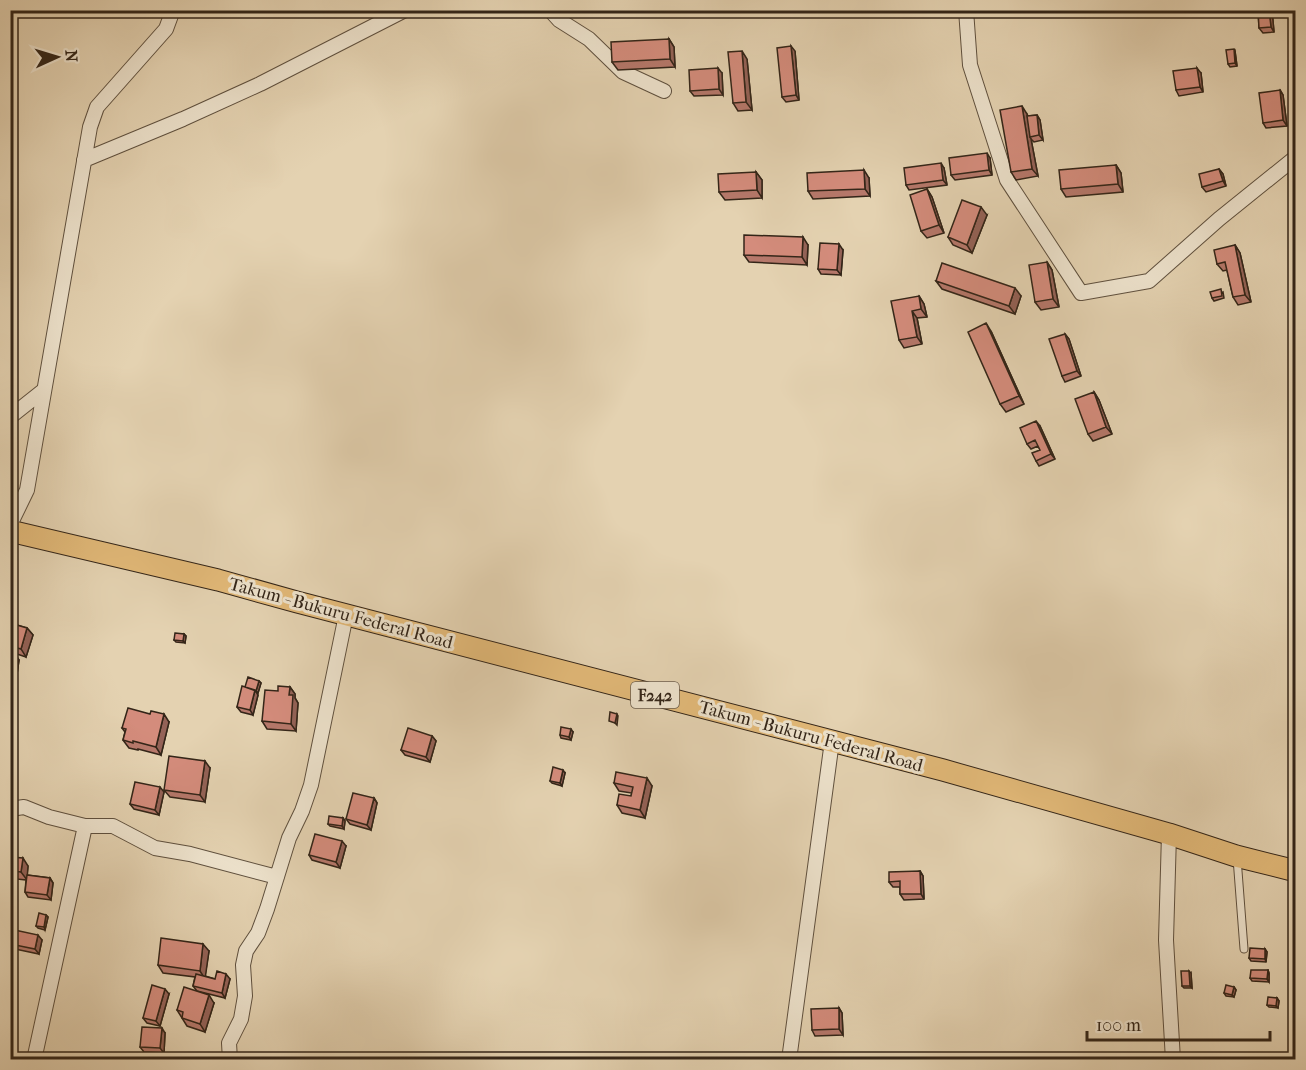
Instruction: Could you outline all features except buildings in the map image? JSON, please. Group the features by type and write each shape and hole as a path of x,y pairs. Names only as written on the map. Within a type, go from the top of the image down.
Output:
{"main road":[{"name":"Takum - Bukuru Federal Road","path":"10,531 218,580 943,770 1169,834 1236,856 1296,871"}],"street":[{"path":"10,525 27,490 90,127 97,107 166,29 173,10"},
{"path":"84,160 250,88 405,10"},
{"path":"549,10 559,20 589,39 623,72 664,91"},
{"path":"966,10 970,65 1007,180 1081,293 1149,281 1219,219 1296,157"},
{"path":"10,417 44,390"},
{"path":"230,1059 229,1043 241,1019 245,996 243,965 246,951 258,933 289,838 311,785 346,615"},
{"path":"789,1059 832,741"},
{"path":"10,810 24,807 48,817 85,826 113,826 155,848 190,854 277,877"},
{"path":"34,1059 85,826"},
{"path":"1169,834 1166,940 1173,1059"}],"lane":[{"path":"1236,856 1244,949"}]}
